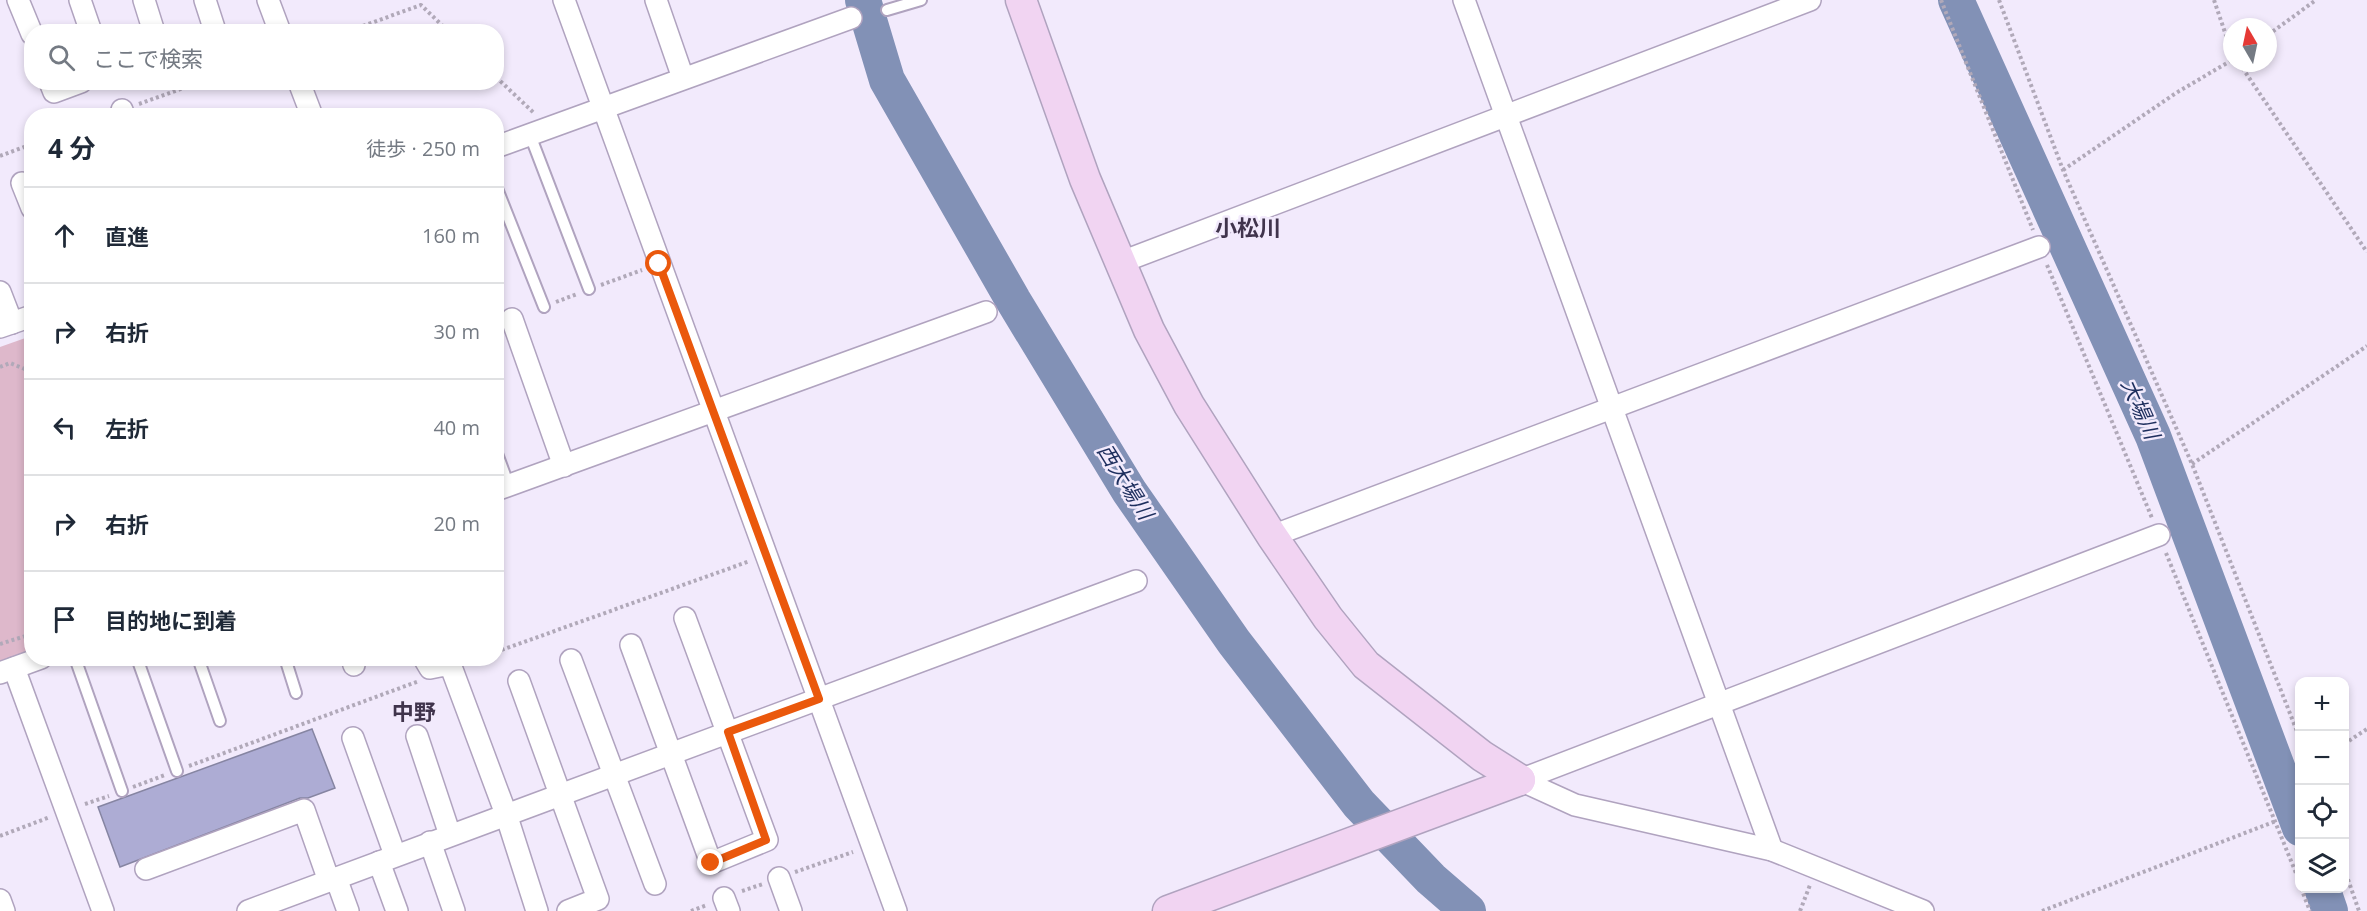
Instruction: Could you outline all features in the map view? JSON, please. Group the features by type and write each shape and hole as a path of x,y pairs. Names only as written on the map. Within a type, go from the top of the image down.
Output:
{"street":[{"path":"18,0 28,24"},
{"path":"80,0 88,24"},
{"path":"144,0 152,24"},
{"path":"205,0 212,24"},
{"path":"268,0 277,24"},
{"path":"565,0 764,555 896,911"},
{"path":"656,0 683,78"},
{"path":"1021,0 1085,180 1149,330 1189,405 1272,536 1328,618 1366,665 1482,756 1520,780 1575,805 1772,850 1923,911"},
{"path":"1464,0 1772,850"},
{"path":"1119,263 1810,0"},
{"path":"504,144 851,18"},
{"path":"302,90 309,108"},
{"path":"22,183 24,188"},
{"path":"1272,536 2039,246"},
{"path":"0,292 15,322"},
{"path":"504,488 986,312"},
{"path":"512,319 564,466"},
{"path":"1168,911 1520,780 2159,535"},
{"path":"248,911 289,904 332,880 387,858 1136,581"},
{"path":"631,645 711,863 766,840 685,618"},
{"path":"571,660 616,774 655,884"},
{"path":"24,664 7,670 103,911"},
{"path":"451,666 506,814 537,911"},
{"path":"519,681 598,899 568,911"},
{"path":"417,736 454,911"},
{"path":"353,738 387,858 397,911"},
{"path":"146,870 304,810 332,880 348,911"},
{"path":"779,879 791,911"},
{"path":"0,900 4,911"}],"lane":[{"path":"887,10 921,0"},
{"path":"530,135 589,289"},
{"path":"504,206 544,307"},
{"path":"78,666 122,791"},
{"path":"140,666 177,771"},
{"path":"201,666 220,721"},
{"path":"288,666 297,693"}],"path":[{"path":"1941,0 2039,246 2295,871"},
{"path":"1999,0 2063,170 2192,464 2297,731"},
{"path":"2214,0 2223,26"},
{"path":"2277,28 2316,0"},
{"path":"368,24 421,5 441,24"},
{"path":"2063,170 2176,93 2223,65"},
{"path":"2245,72 2367,252"},
{"path":"504,85 550,128"},
{"path":"135,108 180,90"},
{"path":"0,156 24,147"},
{"path":"2192,464 2367,346"},
{"path":"0,367 10,363 24,369"},
{"path":"504,649 764,555"},
{"path":"0,644 24,636"},
{"path":"0,836 452,669"},
{"path":"2349,741 2367,729"},
{"path":"2042,911 2276,821"},
{"path":"1800,911 1817,867"},
{"path":"2349,882 2359,911"},
{"path":"2303,893 2310,911"}],"shaded area":[{"path":"24,338 24,653 0,662 0,347"}],"building":[{"path":"312,729 335,788 308,798 300,798 120,867 98,807"}],"waterway":[{"name":"西大場川","path":"863,0 887,80 1013,300 1129,491 1234,642 1359,804 1431,879 1468,911"},
{"name":"大場川","path":"1956,0 2153,436 2295,815"},
{"name":"大場川","path":"2324,893 2330,911"}],"district":[{"name":"小松川","path":"1248,228"},
{"name":"中野","path":"414,712"}],"route":[{"path":"659,264 764,555 819,699 728,732 766,840 711,863"}]}
